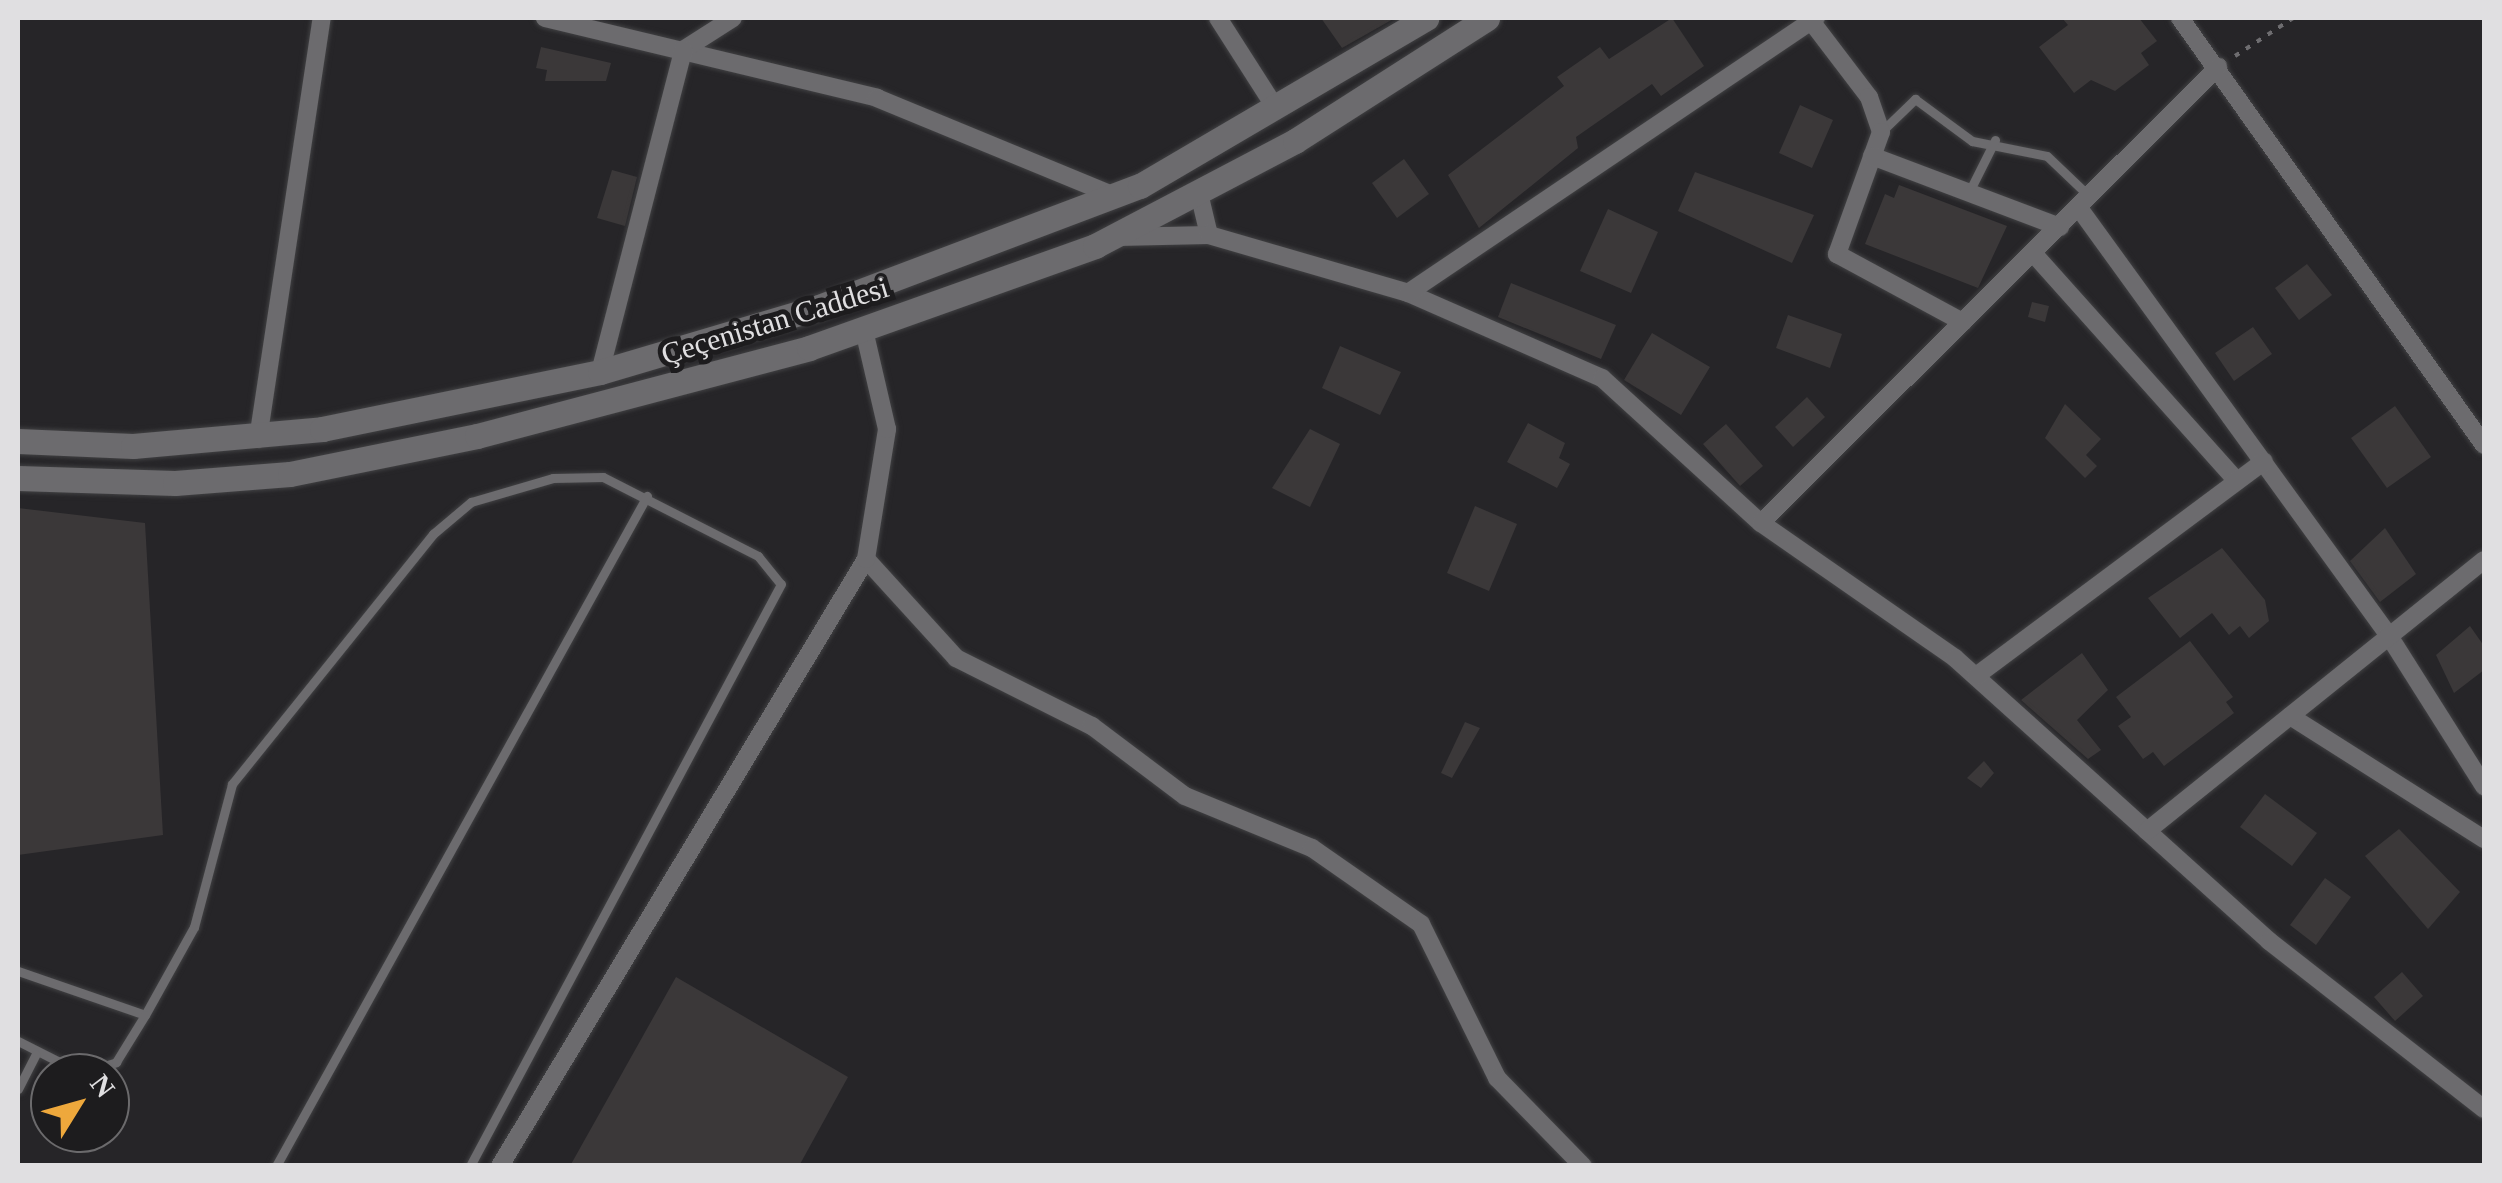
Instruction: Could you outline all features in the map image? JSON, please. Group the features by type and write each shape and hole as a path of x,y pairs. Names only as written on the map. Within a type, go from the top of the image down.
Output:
{"main road":[{"name":"Çeçenistan Caddesi","path":"18,441 258,439 600,372 933,271 1116,196 1426,18"},
{"name":"Çeçenistan Caddesi","path":"18,478 175,482 290,474 477,436 864,330 1114,236 1199,194 1487,18"}],"street":[{"path":"258,439 322,18"},
{"path":"545,18 877,98 1116,196"},
{"path":"600,372 684,50 733,18"},
{"path":"1218,18 1275,107"},
{"path":"2180,18 2484,445"},
{"path":"1408,294 1814,19 1869,97 1882,132 1837,254 1963,322"},
{"path":"1761,523 2218,67"},
{"path":"1872,156 2060,227"},
{"path":"1199,194 1209,235"},
{"path":"2084,202 2389,636 2484,786"},
{"path":"1114,236 1209,235 1408,294 1602,378 1761,523 1976,676 2269,941 2484,1110"},
{"path":"2033,253 2237,481"},
{"path":"500,1166 866,560 888,430 864,330"},
{"path":"1976,676 2264,461"},
{"path":"866,560 956,658 1092,726 1185,796 1312,848 1421,924 1497,1078 1582,1166"},
{"path":"2147,831 2484,560"},
{"path":"2290,716 2484,839"}],"lane":[{"path":"1882,132 1916,99 1972,141 1995,140 2047,156 2084,202"},
{"path":"1970,190 1995,140"},
{"path":"122,1053 194,927 232,784 433,534 471,502 553,478 603,476 758,556 781,584 470,1166"},
{"path":"276,1166 647,496"},
{"path":"18,971 145,1015"},
{"path":"18,1089 30,1066"}],"path":[{"path":"2218,67 2293,18"}],"building":[{"path":"1321,18 1395,18 1342,48"},
{"path":"1672,18 1704,66 1661,96 1652,84 1576,137 1578,148 1479,228 1448,175 1564,86 1557,77 1600,47 1609,59"},
{"path":"2062,18 2139,18 2157,41 2141,53 2149,65 2115,91 2091,80 2074,93 2039,47 2068,25"},
{"path":"541,47 611,63 606,81 545,81 547,70 536,68"},
{"path":"1800,105 1833,120 1812,168 1779,153"},
{"path":"1404,159 1429,194 1397,218 1372,183"},
{"path":"612,170 637,177 625,226 597,218"},
{"path":"1695,172 1814,215 1792,263 1678,211"},
{"path":"1899,185 2007,226 1978,288 1865,244 1885,194 1894,198"},
{"path":"1608,209 1658,232 1631,293 1580,271"},
{"path":"2307,264 2332,295 2299,320 2275,288"},
{"path":"1511,283 1616,325 1601,359 1498,317"},
{"path":"2032,302 2049,306 2045,322 2028,317"},
{"path":"1788,315 1842,334 1830,368 1776,348"},
{"path":"2253,327 2272,354 2234,381 2215,353"},
{"path":"1652,333 1710,367 1681,415 1624,380"},
{"path":"1340,346 1401,372 1380,415 1322,388"},
{"path":"1807,397 1825,417 1793,447 1775,427"},
{"path":"2065,404 2101,439 2086,455 2097,466 2085,478 2045,438"},
{"path":"2395,406 2431,457 2387,488 2351,438"},
{"path":"1528,423 1565,443 1559,458 1570,464 1557,488 1507,462"},
{"path":"1726,424 1763,466 1740,486 1703,444"},
{"path":"1310,429 1340,444 1310,507 1272,488"},
{"path":"1475,506 1517,524 1489,591 1447,573"},
{"path":"18,508 145,523 163,835 18,855"},
{"path":"2385,528 2416,574 2380,602 2350,561"},
{"path":"2222,548 2265,600 2269,621 2249,638 2240,626 2229,635 2212,613 2180,638 2148,598"},
{"path":"2470,626 2484,646 2484,670 2454,693 2436,655"},
{"path":"2190,641 2233,697 2226,702 2234,713 2164,766 2153,752 2143,759 2118,726 2131,717 2116,697"},
{"path":"2082,653 2108,690 2077,720 2101,750 2088,759 2021,700"},
{"path":"1465,722 1480,728 1452,778 1441,773"},
{"path":"1984,761 1994,773 1981,788 1967,778"},
{"path":"2265,794 2317,833 2292,866 2240,827"},
{"path":"2399,829 2460,892 2428,929 2365,856"},
{"path":"2325,878 2351,897 2316,945 2290,925"},
{"path":"2402,972 2423,996 2395,1021 2374,997"},
{"path":"676,977 848,1077 799,1166 570,1166"}]}
